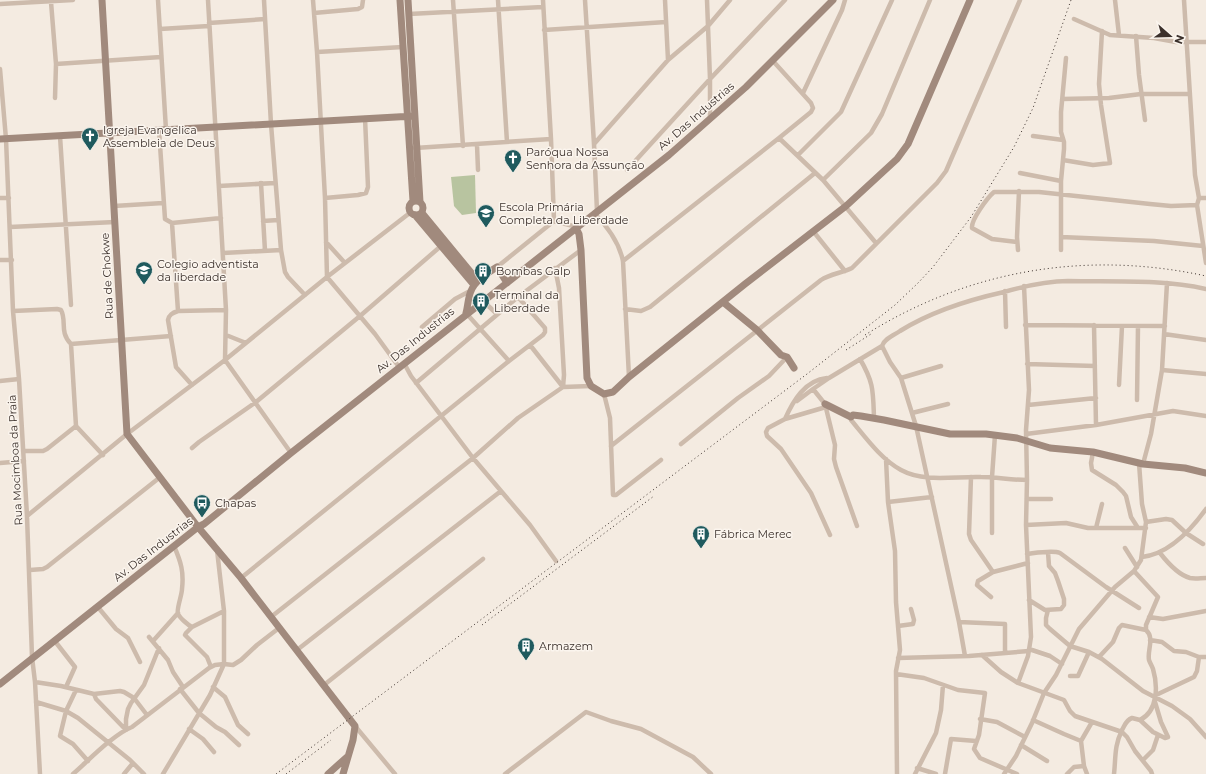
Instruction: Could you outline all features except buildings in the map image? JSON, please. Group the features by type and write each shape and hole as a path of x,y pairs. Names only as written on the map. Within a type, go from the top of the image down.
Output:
{"street":[{"path":"0,4 73,0"},
{"name":"Rua de Chokwe","path":"102,0 127,434"},
{"path":"158,0 163,130 163,203 165,219 172,223 221,218"},
{"path":"208,0 226,310 226,360 291,452"},
{"path":"264,0 275,183 281,250 285,272 305,296"},
{"path":"313,0 325,198 327,277 402,365 473,458 530,526 556,561"},
{"path":"314,13 358,9 362,7 363,0"},
{"path":"400,0 403,47 411,116"},
{"path":"27,516 127,434 226,360 345,263 424,208 416,201 411,116 408,0"},
{"path":"453,0 463,146"},
{"path":"498,0 507,142"},
{"path":"543,0 554,221"},
{"path":"585,0 594,144 595,212 616,240 621,250 623,261 629,377"},
{"path":"665,0 668,60"},
{"path":"707,0 710,119"},
{"path":"594,144 668,60 708,26 730,0"},
{"path":"627,170 785,0"},
{"name":"Av. Das Industrias","path":"0,684 97,606 198,527 204,524 291,452 466,313 507,283 663,159 746,87 833,0"},
{"path":"804,93 842,10 845,0"},
{"path":"798,155 841,112 892,0"},
{"path":"823,180 874,130 929,0"},
{"path":"554,221 577,227 579,234 587,378 591,386 604,394 613,392 629,377 846,206 903,152 908,144 970,0"},
{"path":"611,446 828,275 852,268 896,226 937,183 946,171 1020,0"},
{"path":"1115,0 1119,35"},
{"path":"1184,0 1195,175 1199,198 1197,205 1206,263"},
{"path":"51,2 56,64 55,98"},
{"path":"409,14 454,13 543,7"},
{"path":"160,29 265,19"},
{"path":"1074,19 1107,34 1136,36 1186,43 1206,42"},
{"path":"544,30 666,22"},
{"path":"1063,160 1093,165 1110,163 1099,84 1102,31"},
{"path":"1136,36 1141,94 1145,120"},
{"path":"317,52 403,47"},
{"path":"56,64 161,57"},
{"path":"1061,250 1061,181 1064,149 1061,132 1062,99 1066,58"},
{"path":"623,261 811,112 813,108 804,93 773,60"},
{"name":"Rua Mocimboa da Praia","path":"0,69 3,139 9,198 13,312 24,461 30,570 32,657 35,682 40,774"},
{"path":"1062,99 1100,98 1141,94 1190,94"},
{"path":"3,139 411,116"},
{"path":"325,198 366,193 368,187 365,118"},
{"path":"60,136 71,305"},
{"path":"1033,136 1063,140"},
{"path":"779,138 823,180 876,244"},
{"path":"413,148 463,146 551,139"},
{"path":"477,145 478,170"},
{"path":"625,309 641,311 650,307 815,173"},
{"path":"1020,173 1061,181"},
{"path":"261,183 264,251"},
{"path":"218,186 275,183"},
{"path":"1017,242 992,239 973,229 972,225 977,214 994,192 1019,191 1164,205 1197,205"},
{"path":"1018,250 1019,191"},
{"path":"0,198 9,198"},
{"path":"1199,198 1206,198"},
{"path":"416,201 409,205 458,261 474,286 466,313 509,361"},
{"path":"114,206 163,203"},
{"path":"416,213 441,246 458,261"},
{"path":"263,221 278,220"},
{"path":"422,327 554,221"},
{"path":"10,227 66,223 115,222"},
{"path":"172,223 178,311"},
{"path":"813,231 845,271"},
{"path":"1061,237 1154,241 1203,246"},
{"path":"326,242 345,263"},
{"path":"192,448 198,442 256,402 360,316 441,246"},
{"path":"223,253 281,250"},
{"path":"416,383 518,296 581,250"},
{"path":"0,260 12,260"},
{"path":"497,267 507,283"},
{"path":"555,268 559,288 564,387"},
{"path":"793,403 828,378 882,346 887,339 898,332 933,314 979,298 1024,286 1056,281 1167,283 1206,289"},
{"path":"1005,772 1021,745 1044,693 1062,664 1079,629 1119,582 1136,569 1142,557 1146,525 1141,494 1141,463 1152,434 1162,370 1167,283"},
{"path":"1018,683 1029,650 1031,637 1026,525 1026,437 1028,405 1024,286"},
{"path":"1005,291 1006,327"},
{"path":"241,578 543,335 545,328 518,296"},
{"path":"483,301 497,314"},
{"path":"723,302 757,330 776,351 787,357 794,368"},
{"path":"13,312 61,310 64,332 66,338 71,344 76,426 103,455"},
{"path":"192,385 176,367 168,320 169,317 172,313 178,311 226,310"},
{"path":"1026,325 1165,326"},
{"path":"1094,325 1096,425"},
{"path":"1119,385 1122,326"},
{"path":"1136,400 1138,326"},
{"path":"1164,334 1206,340"},
{"path":"226,335 246,343"},
{"path":"71,344 171,336"},
{"path":"530,346 564,387"},
{"path":"882,346 890,362 901,378 916,426 932,497 933,509 960,622 965,656"},
{"path":"681,444 738,398 769,376 787,357"},
{"path":"860,359 869,374 872,385 874,418"},
{"path":"1027,364 1095,366"},
{"path":"901,378 941,366"},
{"path":"1162,370 1206,374"},
{"path":"785,419 800,393 815,381 828,378"},
{"path":"0,381 19,380"},
{"path":"271,617 473,458 518,418 564,387 591,386"},
{"path":"813,389 826,405 851,417 853,415 874,418 950,434 1026,437 1173,411 1206,416"},
{"path":"604,394 610,418 613,495 616,495 661,460"},
{"path":"1028,405 1096,398"},
{"path":"912,413 948,404"},
{"path":"826,405 785,419 768,428 766,432 767,436 781,449 810,493 830,535"},
{"path":"826,405 835,445 834,459 836,468 857,526"},
{"path":"851,417 851,420 864,436 886,459 902,471 928,478 971,477 1027,480"},
{"path":"23,451 43,451 76,426"},
{"path":"127,434 159,478 241,578 355,726 395,774"},
{"path":"992,533 992,478 995,435"},
{"path":"1026,437 1050,448 1093,452 1141,463 1185,468 1206,473"},
{"path":"1093,452 1092,470 1116,485 1123,492 1130,517 1138,528"},
{"path":"886,459 888,502 895,551 900,650 896,674 897,774"},
{"path":"0,463 24,461"},
{"path":"971,477 969,534 971,540 993,572"},
{"path":"30,570 43,570 159,478"},
{"path":"297,650 501,491"},
{"path":"888,502 932,497"},
{"path":"1027,499 1051,499"},
{"path":"1096,528 1102,504"},
{"path":"1142,557 1160,553 1186,533 1206,508"},
{"path":"1026,525 1066,523 1088,528 1138,528 1169,519 1177,523 1186,533 1203,544"},
{"path":"153,642 178,613 182,590 183,570 174,546"},
{"path":"1125,548 1136,569 1158,596 1149,617 1146,630 1150,640 1150,662 1154,670 1156,696 1155,702 1146,716 1140,720"},
{"path":"163,774 199,713 224,664 224,611 217,550"},
{"path":"1027,554 1055,551 1060,553 1106,588 1112,590 1140,608"},
{"path":"1029,600 1041,608 1048,610 1061,609 1064,605 1055,573 1049,566 1048,552"},
{"path":"1160,553 1175,568 1187,577 1206,578"},
{"path":"324,685 483,558"},
{"path":"991,597 979,587 976,583 978,581 993,572 1028,563"},
{"path":"97,606 116,629 128,638 140,662"},
{"path":"898,626 913,624 912,609"},
{"path":"1048,610 1046,624 1070,646 1099,657 1143,691 1156,696 1190,719 1206,737"},
{"path":"211,667 207,658 186,635 186,633 192,627 224,611"},
{"path":"1149,617 1163,619 1206,611"},
{"path":"178,613 192,627"},
{"path":"960,622 1005,624 1004,653"},
{"path":"1099,657 1113,642 1119,628 1122,625 1146,630"},
{"path":"73,774 108,743 132,727 211,667 224,664 233,665 279,628"},
{"path":"149,637 168,660 182,688 199,713 239,745"},
{"path":"54,640 75,667 66,688"},
{"path":"1150,640 1162,642 1174,650 1186,652 1199,657 1206,657"},
{"path":"126,730 128,709 144,685 159,648"},
{"path":"898,658 982,655 1029,650 1050,656 1062,664"},
{"path":"1070,676 1078,676 1089,652"},
{"path":"982,655 1001,672 1018,683 1064,700 1070,711 1075,716 1122,732 1152,774"},
{"path":"1156,696 1194,677 1197,671 1199,657"},
{"path":"896,674 924,678 958,690 985,694 974,750 980,758 1005,772 1016,774"},
{"path":"35,682 94,694 120,691 134,698 147,715"},
{"path":"915,774 936,733 943,685"},
{"path":"213,687 225,697 238,725 248,734"},
{"path":"76,690 66,711 61,737 73,744 88,761"},
{"path":"94,694 126,730"},
{"path":"36,702 66,711 78,718 133,763 144,774"},
{"path":"1114,774 1117,740 1129,719 1132,718 1140,720 1158,735 1165,738 1168,736 1161,722 1155,702"},
{"path":"505,774 586,712 611,721 641,729 693,757 711,774"},
{"path":"980,719 997,722 1025,737"},
{"path":"1033,720 1081,741"},
{"path":"1087,774 1084,766 1081,741 1092,722"},
{"path":"343,774 353,740 355,726"},
{"path":"189,729 203,739 214,752"},
{"path":"1143,760 1153,750 1158,735"},
{"path":"945,774 951,739 976,741"},
{"path":"1021,745 1047,761"},
{"path":"328,774 347,757"},
{"path":"124,774 133,763"},
{"path":"1067,774 1074,767 1084,766"},
{"path":"917,768 936,774"}],"green space":[{"path":"475,175 476,213 462,215 454,206 451,177"}],"railway":[{"path":"276,774 807,374 895,305 918,283 933,267 971,217 1014,147 1033,108 1071,0"},
{"path":"865,335 904,313 945,295 987,281 1029,271 1073,266 1117,265 1161,268 1206,276"},
{"path":"846,350 871,334"},
{"path":"482,625 654,496"},
{"path":"286,774 331,740"}],"place":[{"name":"Igreja Evangelica Assembleia de Deus","path":"90,151"},
{"name":"Paróqua Nossa Senhora da Assunção","path":"513,173"},
{"name":"Escola Primária Completa da Liberdade","path":"486,228"},
{"name":"Colegio adventista da liberdade","path":"144,285"},
{"name":"Bombas Galp","path":"483,286"},
{"name":"Terminal da Liberdade","path":"481,316"},
{"name":"Chapas","path":"202,518"},
{"name":"Fábrica Merec","path":"701,549"},
{"name":"Armazem","path":"526,661"}]}
